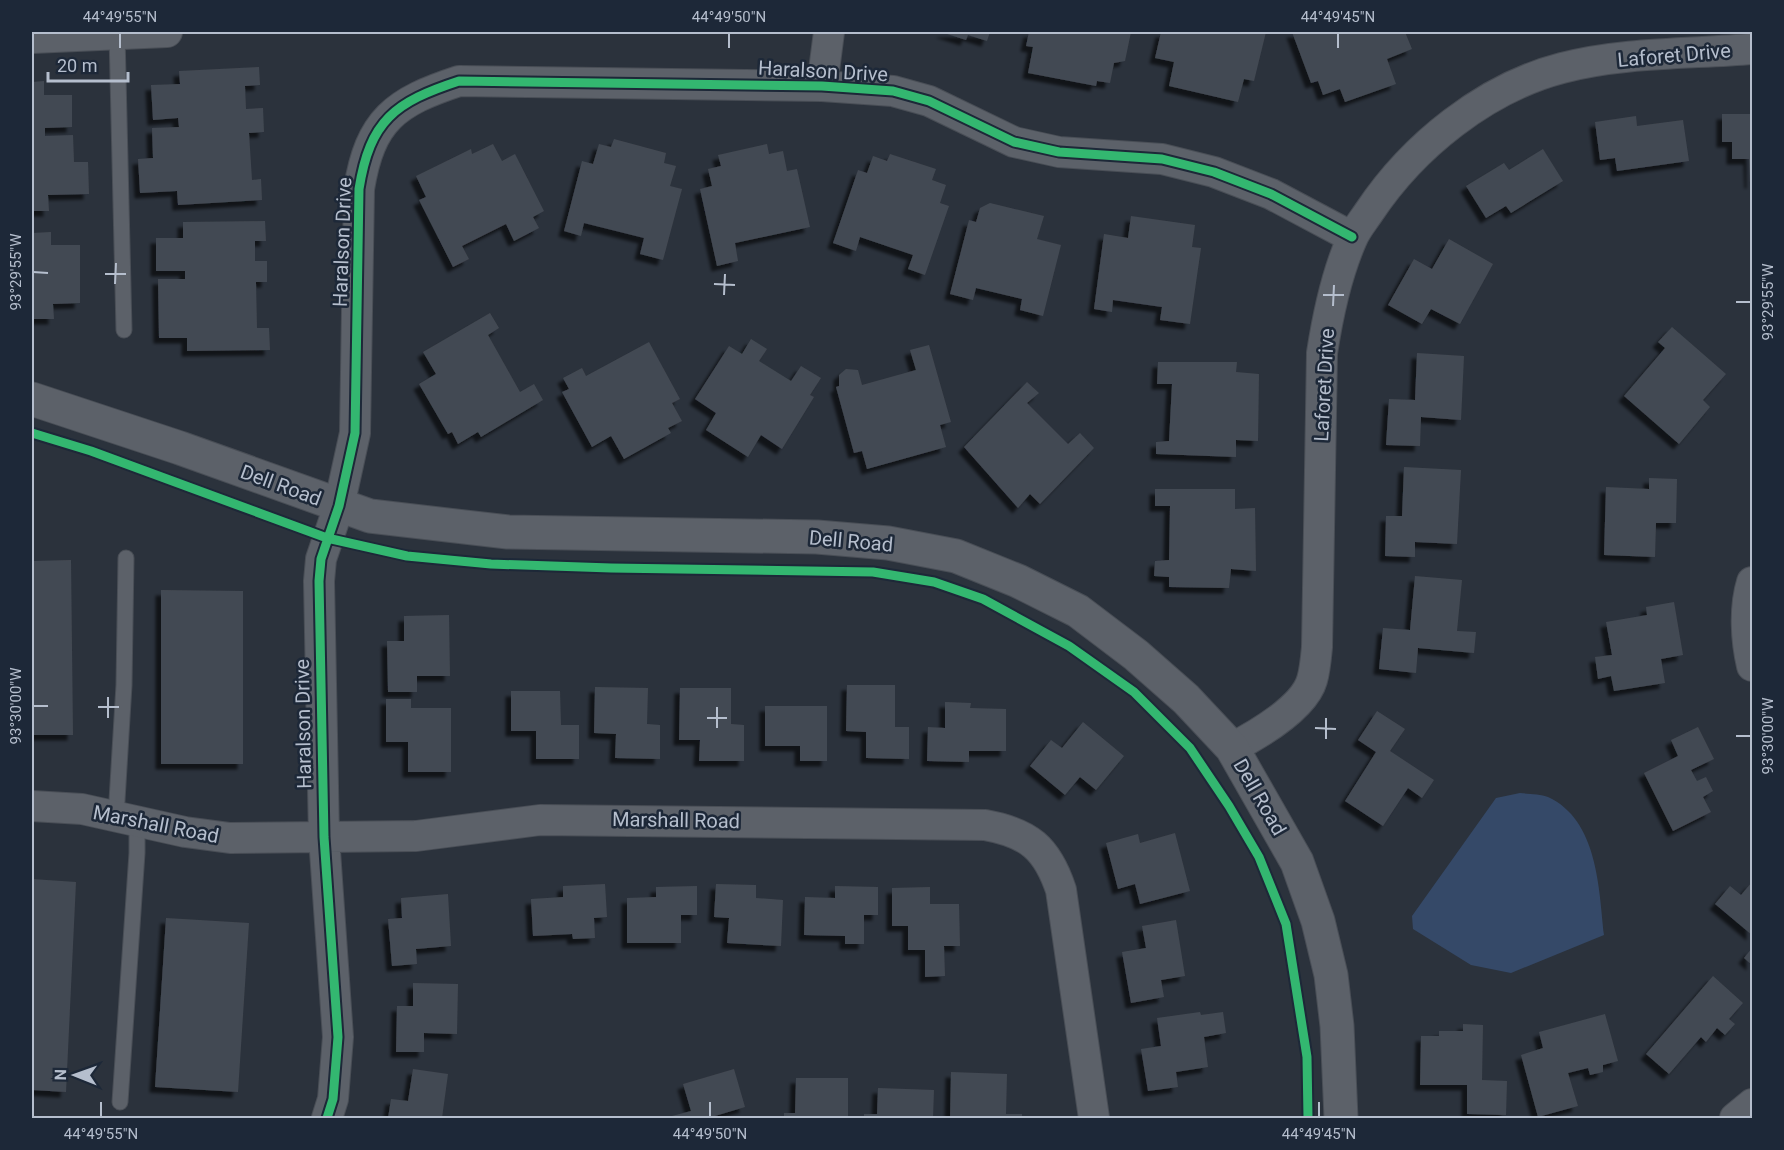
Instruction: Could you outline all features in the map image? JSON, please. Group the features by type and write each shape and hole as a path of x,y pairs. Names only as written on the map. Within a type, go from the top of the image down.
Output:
{"street":[{"path":"32,38 167,32"},
{"path":"822,86 829,32"},
{"name":"Laforet Drive","path":"1232,748 1259,734 1295,705 1312,681 1317,648 1322,353 1329,305 1352,237 1381,195 1414,156 1459,119 1508,89 1562,68 1614,59 1752,49"},
{"name":"Haralson Drive","path":"327,1119 333,1099 338,1037 324,837 319,581 324,548 339,506 355,434 359,189 364,157 377,131 399,107 428,91 459,81 822,86 893,91 929,101 1014,142 1059,152 1162,159 1214,172 1271,194 1352,237"},
{"name":"Dell Road","path":"32,399 370,516 496,531 817,537 888,543 956,556 1018,581 1078,611 1136,655 1186,699 1232,748 1297,862 1318,921 1332,985 1341,1119"},
{"path":"1752,582 1748,596 1748,648 1752,666"},
{"name":"Marshall Road","path":"32,806 81,809 185,832 230,838 416,837 540,820 619,819 985,825 1011,830 1036,845 1053,867 1061,891 1094,1119"},
{"path":"1735,1119 1752,1104"}],"lane":[{"path":"117,34 124,330"},
{"path":"120,1102 137,853 126,820 124,685 126,558"}],"water":[{"path":"1520,793 1548,797 1565,808 1577,822 1593,857 1604,935 1511,973 1471,965 1413,929 1412,916 1496,798"}],"building":[{"path":"941,32 990,32 987,41 968,35 966,40"},
{"path":"1029,32 1131,32 1125,61 1114,63 1110,83 1097,81 1096,86 1028,73 1033,47 1026,46"},
{"path":"1161,32 1266,32 1254,81 1244,79 1238,102 1169,86 1174,62 1155,58"},
{"path":"1292,32 1405,32 1412,49 1387,59 1396,84 1345,102 1340,89 1323,95 1318,81 1311,83"},
{"path":"259,67 260,85 245,86 246,109 263,108 264,132 249,133 252,180 261,179 262,200 178,205 177,191 140,193 138,159 153,158 152,128 179,127 178,118 153,120 151,85 180,84 179,71"},
{"path":"44,81 44,95 72,95 72,127 45,128 45,136 73,135 74,162 88,162 89,194 48,195 49,211 32,211 32,82"},
{"path":"1722,114 1752,114 1752,183 1750,183 1749,159 1732,159 1732,142 1722,142"},
{"path":"1636,116 1637,126 1683,120 1689,161 1617,171 1615,158 1600,160 1595,122"},
{"path":"614,139 666,153 664,163 676,166 670,186 682,189 663,260 640,254 644,238 584,223 581,236 564,231 582,161 593,164 599,144 611,147"},
{"path":"493,144 502,161 515,154 544,211 533,217 539,228 514,241 506,224 462,246 469,259 453,267 419,200 426,197 416,176 471,149 472,154"},
{"path":"767,144 769,154 783,151 787,171 797,169 810,227 735,243 738,261 717,266 700,189 712,186 708,169 721,166 718,155"},
{"path":"1543,149 1563,181 1511,213 1506,206 1486,218 1466,186 1504,163 1509,170"},
{"path":"890,154 936,169 932,180 946,185 940,203 949,206 925,275 908,269 913,255 860,237 856,251 833,243 858,170 867,173 873,156 887,161"},
{"path":"990,203 1044,216 1037,239 1061,245 1043,316 1020,310 1022,299 976,288 973,300 950,294 969,220 976,222 980,208"},
{"path":"1131,216 1195,225 1192,247 1201,248 1190,324 1160,320 1162,307 1113,300 1112,312 1094,309 1104,234 1128,238"},
{"path":"265,221 266,241 255,241 255,261 267,261 267,282 256,282 257,328 269,328 270,350 187,351 187,338 159,338 158,279 185,279 185,271 156,271 156,238 183,238 183,222"},
{"path":"51,232 51,245 80,245 80,303 53,304 54,319 32,319 32,233"},
{"path":"1449,239 1493,264 1460,324 1431,309 1422,324 1388,305 1414,259 1432,269"},
{"path":"490,313 499,328 488,335 520,392 534,384 543,400 481,437 478,432 458,444 452,432 448,434 419,384 436,374 423,352"},
{"path":"1672,327 1726,374 1703,400 1710,407 1679,444 1624,396 1665,348 1658,342"},
{"path":"751,339 767,349 759,361 791,381 801,366 821,378 810,395 814,397 782,449 761,435 748,457 706,430 716,413 695,399 729,346 742,354"},
{"path":"649,342 680,399 672,403 682,421 668,428 671,433 624,459 611,436 592,447 562,392 569,389 563,378 582,368 586,376"},
{"path":"929,345 951,422 940,425 946,447 867,469 862,451 854,453 836,387 839,386 839,375 846,369 858,370 862,385 916,370 910,350"},
{"path":"1417,353 1464,356 1461,420 1421,417 1420,446 1386,445 1389,399 1415,400"},
{"path":"1158,362 1237,362 1236,372 1259,374 1258,441 1236,440 1236,457 1156,454 1156,442 1169,441 1172,384 1157,384"},
{"path":"1027,382 1039,393 1027,403 1068,444 1080,433 1094,448 1040,504 1030,494 1018,508 964,447"},
{"path":"1404,467 1461,470 1457,544 1415,542 1415,557 1385,556 1386,516 1402,516"},
{"path":"1649,478 1677,479 1676,523 1656,523 1655,557 1604,555 1606,487 1649,489"},
{"path":"1155,489 1235,489 1235,509 1255,508 1256,571 1231,569 1229,588 1169,587 1169,577 1154,576 1155,561 1169,560 1170,506 1155,506"},
{"path":"71,560 73,735 32,735 32,561"},
{"path":"1415,576 1462,580 1457,631 1476,632 1474,653 1418,648 1416,673 1379,669 1383,628 1410,630"},
{"path":"161,590 243,591 243,764 161,764"},
{"path":"1674,602 1683,655 1661,659 1665,683 1614,691 1611,676 1598,679 1595,657 1612,655 1606,622 1647,615 1646,607"},
{"path":"449,615 450,676 417,676 417,692 388,692 387,641 404,641 404,616"},
{"path":"847,685 895,685 895,727 909,727 909,759 866,758 866,732 846,731"},
{"path":"595,687 648,688 647,724 660,725 660,759 615,758 616,734 594,733"},
{"path":"680,688 731,688 731,724 744,725 744,761 699,761 700,740 679,740"},
{"path":"511,691 560,691 561,725 579,725 579,759 536,759 536,731 511,731"},
{"path":"386,699 411,699 411,708 451,708 451,772 408,772 408,742 386,742"},
{"path":"945,702 971,703 970,708 1006,709 1006,751 969,751 969,762 927,761 928,727 945,728"},
{"path":"765,706 827,706 827,761 800,761 800,746 765,746"},
{"path":"1377,711 1405,729 1390,751 1434,780 1422,798 1408,788 1383,826 1345,801 1376,752 1358,740"},
{"path":"1083,722 1124,756 1096,790 1080,777 1065,795 1030,766 1051,740 1062,748"},
{"path":"1698,727 1714,759 1691,770 1697,781 1706,777 1713,791 1703,797 1711,812 1673,831 1644,773 1678,756 1671,740"},
{"path":"1175,833 1190,891 1140,904 1135,884 1118,889 1106,843 1138,834 1140,843"},
{"path":"32,879 76,882 66,1092 32,1090"},
{"path":"1752,882 1752,935 1715,904 1730,886 1741,895"},
{"path":"605,884 607,917 594,918 595,938 573,939 572,934 533,936 531,899 563,897 563,886"},
{"path":"716,884 756,885 756,898 783,900 781,946 727,943 729,918 714,917"},
{"path":"697,886 697,915 681,915 681,943 627,943 627,898 656,897 656,887"},
{"path":"835,886 878,887 878,915 864,915 864,944 845,944 845,936 804,935 805,897 835,898"},
{"path":"930,887 930,904 959,904 960,946 944,946 945,976 925,977 925,950 908,950 908,926 892,926 892,888"},
{"path":"448,894 451,946 416,949 417,964 392,966 388,919 402,918 401,898"},
{"path":"166,918 249,923 238,1092 155,1087"},
{"path":"1176,920 1185,976 1161,980 1164,997 1131,1003 1122,952 1146,948 1142,926"},
{"path":"1752,948 1752,965 1744,958"},
{"path":"1713,976 1743,1003 1729,1019 1735,1024 1725,1035 1717,1028 1706,1042 1701,1037 1669,1074 1646,1054"},
{"path":"413,983 458,984 457,1034 424,1033 424,1052 396,1052 397,1006 413,1006"},
{"path":"1200,1012 1201,1015 1223,1012 1226,1033 1204,1037 1208,1067 1176,1072 1178,1087 1148,1091 1141,1049 1161,1046 1157,1018"},
{"path":"1605,1014 1618,1061 1603,1065 1603,1072 1590,1075 1588,1068 1568,1073 1578,1106 1538,1117 1521,1055 1543,1048 1539,1032"},
{"path":"1463,1024 1483,1025 1482,1080 1507,1081 1506,1115 1467,1114 1467,1085 1420,1085 1421,1036 1439,1036 1439,1031 1463,1031"},
{"path":"413,1069 448,1074 442,1118 388,1118 391,1099 408,1101"},
{"path":"734,1069 745,1107 715,1116 715,1118 673,1118 672,1116 691,1111 683,1084"},
{"path":"951,1072 1007,1074 1006,1114 1022,1114 1022,1118 950,1118"},
{"path":"796,1078 848,1078 848,1118 784,1118 784,1113 795,1113"},
{"path":"878,1088 934,1090 933,1118 864,1118 864,1114 877,1114"}],"cycle path":[{"path":"327,1118 333,1099 338,1037 324,837 319,581 321,559 339,506 355,433 359,189 370,146 389,117 418,97 459,81 822,86 893,91 929,101 1014,142 1059,152 1162,159 1214,172 1271,194 1352,237"},
{"path":"32,433 91,451 327,538 407,556 491,564 873,572 934,582 983,599 1069,646 1134,692 1190,748 1229,806 1259,857 1286,924 1307,1057 1308,1118"}]}
